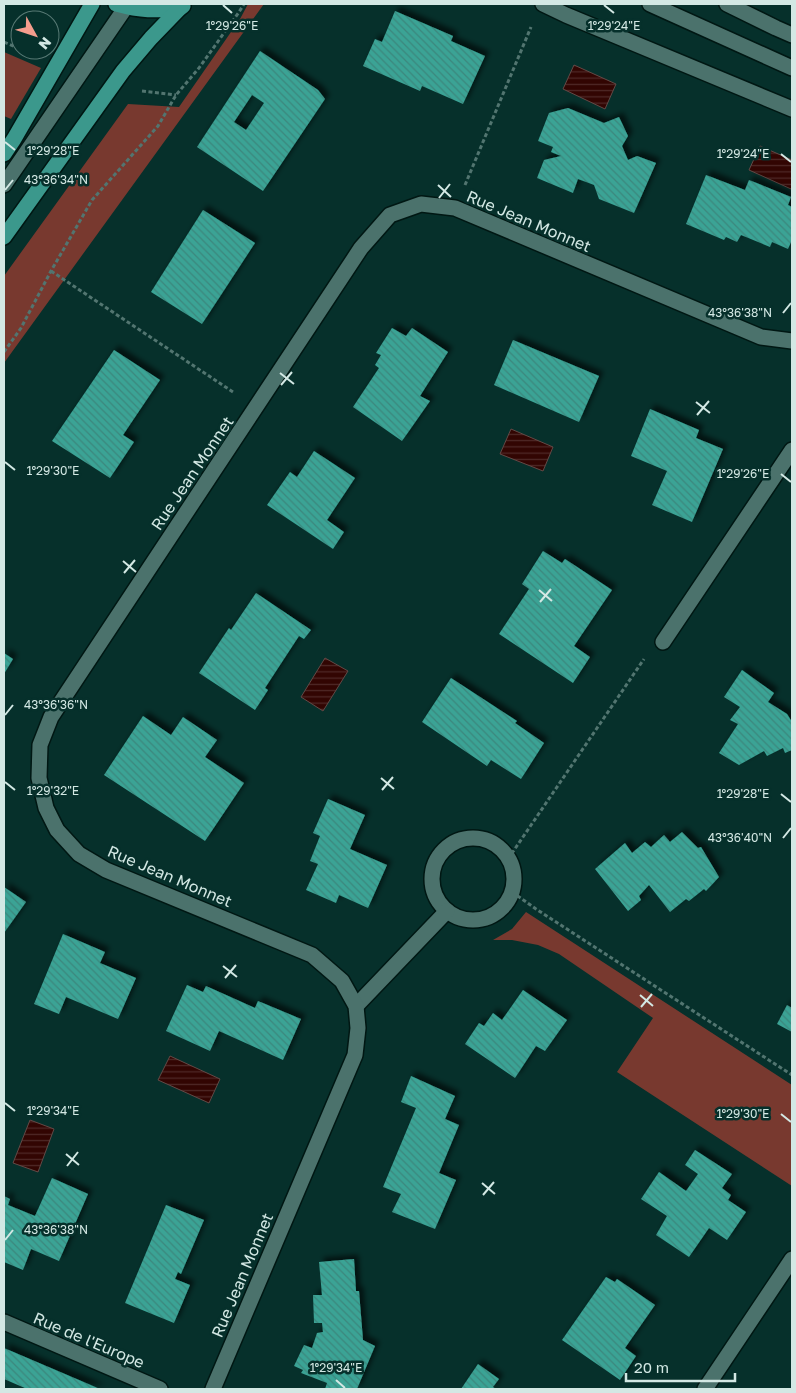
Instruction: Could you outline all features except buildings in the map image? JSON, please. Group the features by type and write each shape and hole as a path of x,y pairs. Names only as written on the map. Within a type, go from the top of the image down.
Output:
{"main road":[{"path":"4,154 92,4"},
{"path":"123,5 139,10 157,11 183,6"},
{"path":"4,238 123,71 150,38 183,6"}],"street":[{"path":"543,4 792,109"},
{"path":"650,4 792,68"},
{"path":"728,4 792,35"},
{"path":"4,185 123,5"},
{"name":"Rue Jean Monnet","path":"213,1389 355,1055 358,1028 356,1006 342,981 312,955 106,870 79,854 58,830 46,808 39,778 40,745 51,717 362,248 390,215 421,204 455,208 761,337 792,341"},
{"path":"663,642 792,450"},
{"path":"477,839 489,842 500,848 508,859 513,870 512,892 506,904 497,913 485,919 458,918 447,911 439,902 434,890 432,877 435,864 442,853 452,845 463,840 477,839"},
{"path":"356,1006 447,911"},
{"path":"706,1389 792,1259"},
{"name":"Rue de l'Europe","path":"4,1322 160,1389"}],"path":[{"path":"4,352 21,328 92,200 158,126 176,95 199,68 244,4"},
{"path":"455,208 533,22"},
{"path":"51,271 257,407"},
{"path":"508,859 651,648 663,642"},
{"path":"512,892 792,1075"}],"shaded area":[{"path":"248,4 264,4 4,363 4,276 128,104 179,107 240,19"},
{"path":"4,52 10,55 10,60 22,60 41,68 11,119 4,116"},
{"path":"574,65 616,84 605,109 563,89"},
{"path":"760,146 792,160 791,189 749,170"},
{"path":"511,429 553,447 543,471 500,454"},
{"path":"325,658 348,671 323,711 301,697"},
{"path":"526,912 792,1085 792,1186 617,1072 653,1018 559,954 538,945 512,940 493,940 512,929"},
{"path":"170,1056 220,1079 209,1103 158,1080"},
{"path":"30,1120 54,1129 38,1172 13,1163"}]}
